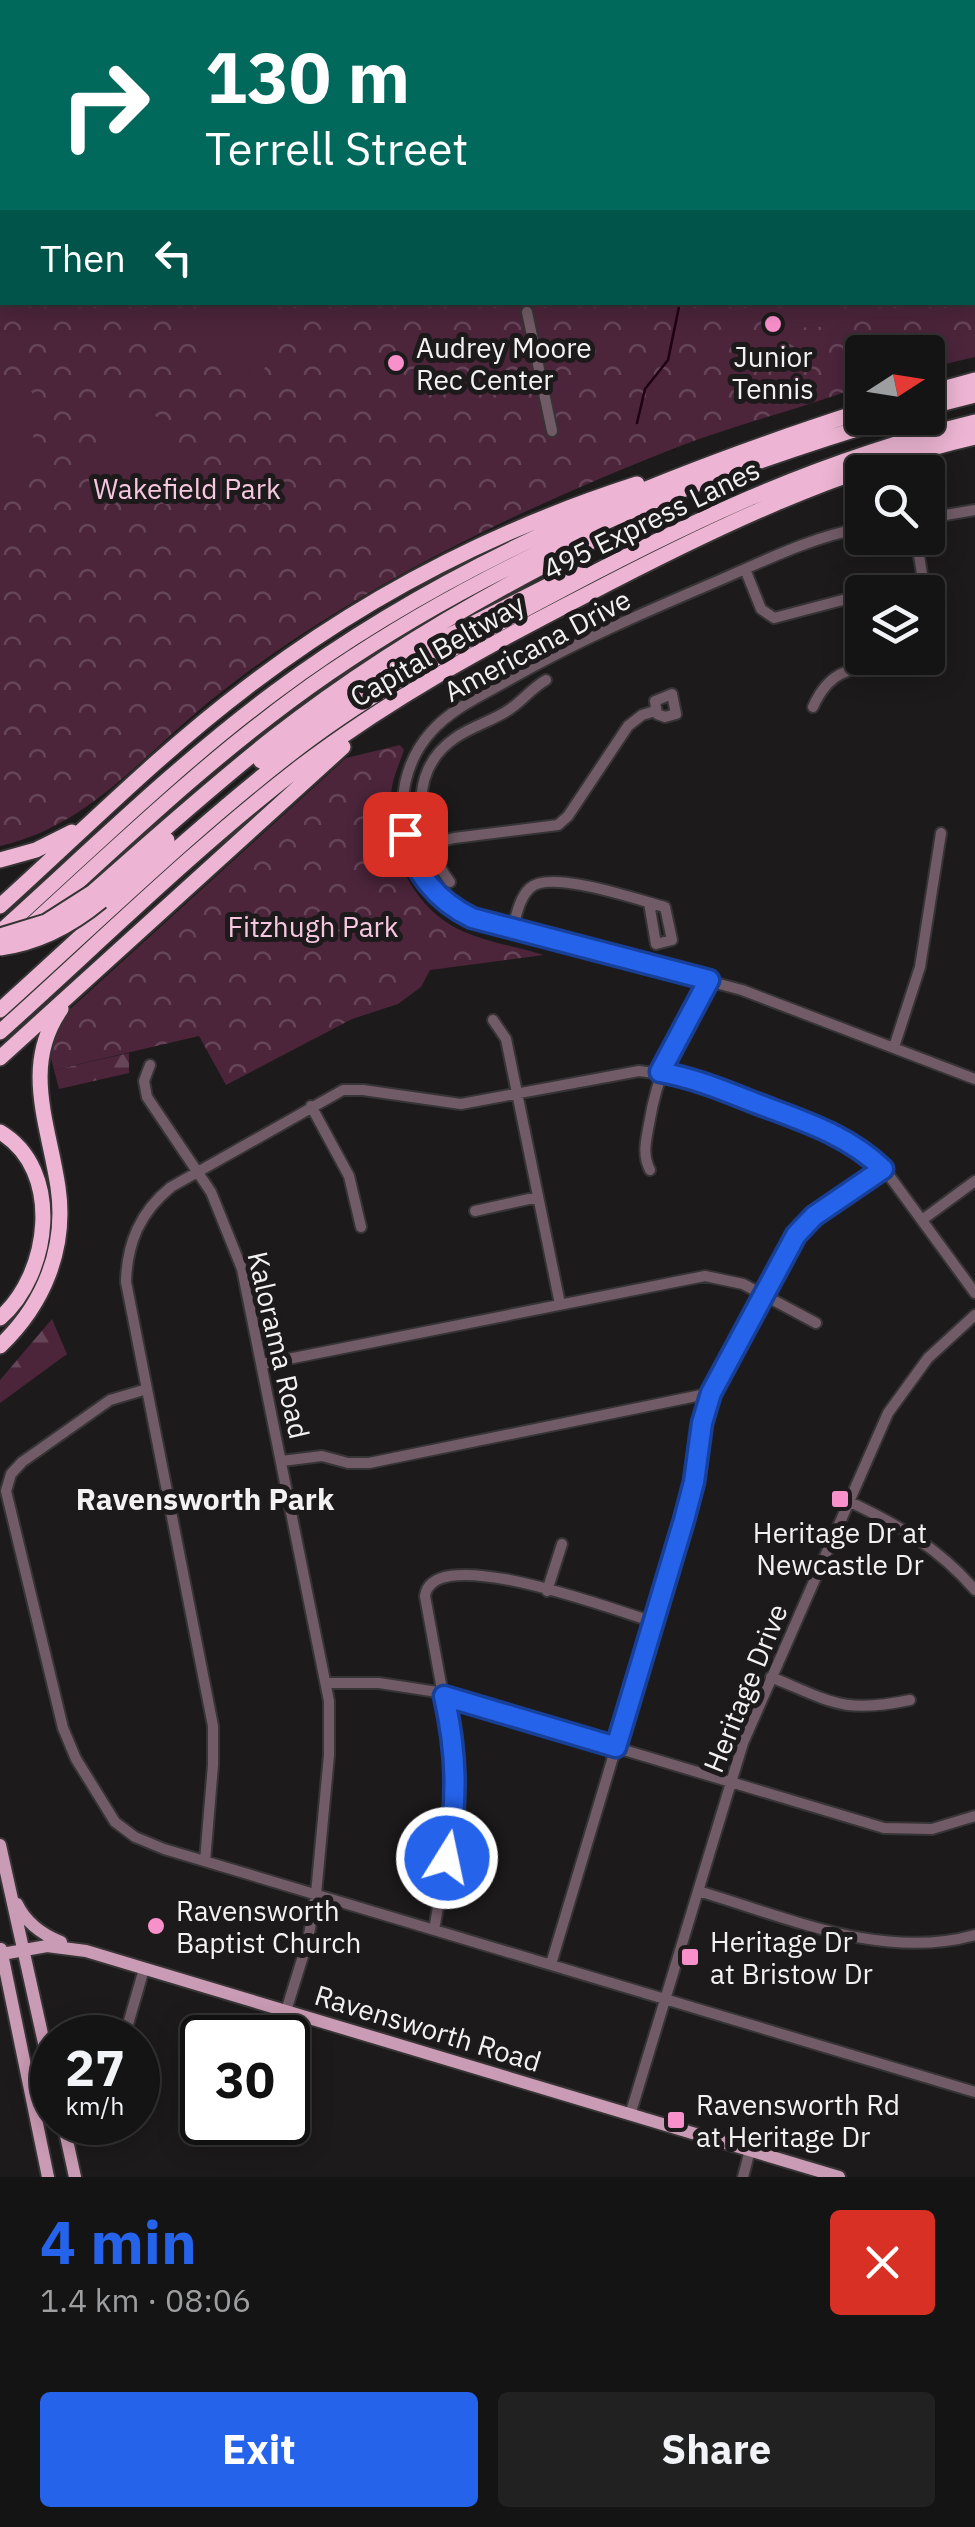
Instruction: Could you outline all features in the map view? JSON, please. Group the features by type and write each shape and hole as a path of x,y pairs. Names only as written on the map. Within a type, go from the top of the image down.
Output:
{"highway":[{"path":"945,388 975,380"},
{"path":"945,403 975,395"},
{"name":"Capital Beltway","path":"0,934 223,732 354,638 527,544 741,451 845,417"},
{"name":"495 Express Lanes","path":"0,1010 245,791 356,706 433,659 721,508 862,453 975,422"},
{"name":"495 Express Lanes","path":"0,951 242,739 361,652 532,558 762,459 845,433"},
{"name":"Capital Beltway","path":"0,1032 254,805 354,727 415,687 758,509 870,466 975,437"},
{"path":"0,906 245,688 339,624 401,586 552,513 741,451"},
{"path":"0,951 71,924 274,737 367,670 544,566 762,459"},
{"path":"0,934 46,922 97,896 242,776 314,721 415,653 664,529 771,487"},
{"path":"0,1058 332,756 415,687"},
{"path":"0,860 60,840 123,794"},
{"path":"0,1346 33,1308 55,1258 60,1206 38,1070 53,1023 87,980"},
{"path":"0,1132 14,1142 30,1164 42,1208 40,1248 30,1276 0,1318"}],"main road":[{"path":"0,1845 37,2015"},
{"path":"5,1867 27,1921 50,1938 86,1952"},
{"path":"30,1983 34,1961 57,1946"},
{"name":"Ravensworth Road","path":"1,1952 57,1946 86,1952 839,2177"},
{"path":"1,1952 48,2177"},
{"path":"0,1980 12,2002"},
{"path":"68,2145 76,2177"}],"street":[{"path":"527,312 552,431"},
{"path":"945,515 975,510"},
{"name":"Americana Drive","path":"845,532 814,540 561,651 444,719 416,754 406,782 402,816 409,850 426,881 447,903 472,918 763,997 975,1078"},
{"path":"745,570 761,609 774,618 845,599"},
{"path":"812,707 822,687 845,671"},
{"path":"450,882 427,844 422,825 422,796 438,754 466,731 512,708 546,680"},
{"path":"409,850 454,838 558,825 628,726 655,711"},
{"path":"894,1047 917,980 941,833"},
{"path":"512,930 526,892 543,880 559,880 650,902"},
{"path":"650,1170 644,1150 660,1072 709,980"},
{"path":"493,1020 506,1040 560,1304"},
{"name":"Kalorama Road","path":"150,1065 144,1081 147,1097 198,1170 222,1216 242,1269 326,1683 329,1755 316,1894 308,1940 286,2011"},
{"path":"205,1861 214,1764 212,1726 127,1292 129,1250 138,1224 171,1187 332,1094 351,1089 460,1104 624,1073 660,1072 693,1078 825,1130 857,1147 883,1169 975,1292"},
{"path":"311,1106 349,1176 361,1226"},
{"path":"552,1964 694,1482 702,1423 711,1393 788,1246 804,1226 883,1169"},
{"path":"922,1220 975,1182"},
{"path":"475,1212 538,1197"},
{"path":"262,1364 705,1276 729,1278 816,1322"},
{"name":"Heritage Drive","path":"630,2115 730,1781 772,1677 896,1400 928,1358 975,1315"},
{"path":"146,1389 110,1400 22,1462 8,1480 7,1498 63,1728 76,1759 120,1828 148,1843 205,1861 975,2092"},
{"path":"282,1460 322,1456 348,1463 369,1463 711,1393"},
{"path":"848,1502 926,1543 975,1590"},
{"path":"547,1590 562,1544"},
{"path":"434,1930 457,1794 454,1745 425,1596 432,1580 487,1575 654,1622"},
{"path":"772,1677 845,1706 870,1708 910,1700"},
{"path":"326,1683 379,1683 444,1695 898,1830 932,1828 975,1816"},
{"path":"698,1891 839,1933 884,1942 923,1944 975,1936"},
{"path":"131,2015 144,1969"},
{"path":"743,2177 750,2150"}],"green space":[{"name":"Wakefield Park","path":"0,305 975,305 975,357 945,364 945,335 845,335 845,392 721,431 583,486 449,549 363,596 258,665 198,711 106,792 57,825 0,846"},
{"path":"209,305 273,305 275,342 259,377 234,365 194,331 194,323"},
{"path":"790,305 837,305 838,326 792,328"},
{"path":"32,392 35,418 30,470 23,476 0,474 0,393"},
{"path":"110,396 141,406 165,425 178,451 181,484 160,487 103,480 97,474 102,422"},
{"name":"Fitzhugh Park","path":"400,745 404,750 392,787 392,829 396,850 414,889 443,920 462,931 544,955 430,970 421,987 398,1004 352,1019 226,1085 199,1036 54,1070 49,1050 68,1011 346,758"},
{"path":"129,1053 129,1073 59,1089 54,1070"},
{"path":"52,1319 67,1354 0,1403 0,1380"}],"waterway":[{"path":"637,423 645,389 668,360 679,305"}],"place":[{"name":"Junior Tennis","path":"773,324"},
{"name":"Audrey Moore Rec Center","path":"396,363"},
{"name":"Heritage Dr at Newcastle Dr","path":"840,1499"},
{"name":"Ravensworth Baptist Church","path":"156,1926"},
{"name":"Heritage Dr at Bristow Dr","path":"690,1957"},
{"name":"Ravensworth Rd at Heritage Dr","path":"676,2120"}],"district":[{"name":"Ravensworth Park","path":"205,1498"}],"route":[{"path":"405,834 413,860 426,881 438,896 472,918 709,980 660,1072 693,1078 825,1130 857,1147 883,1169 814,1216 796,1235 711,1393 684,1520 616,1747 444,1696 452,1729 457,1794 447,1858"}]}
